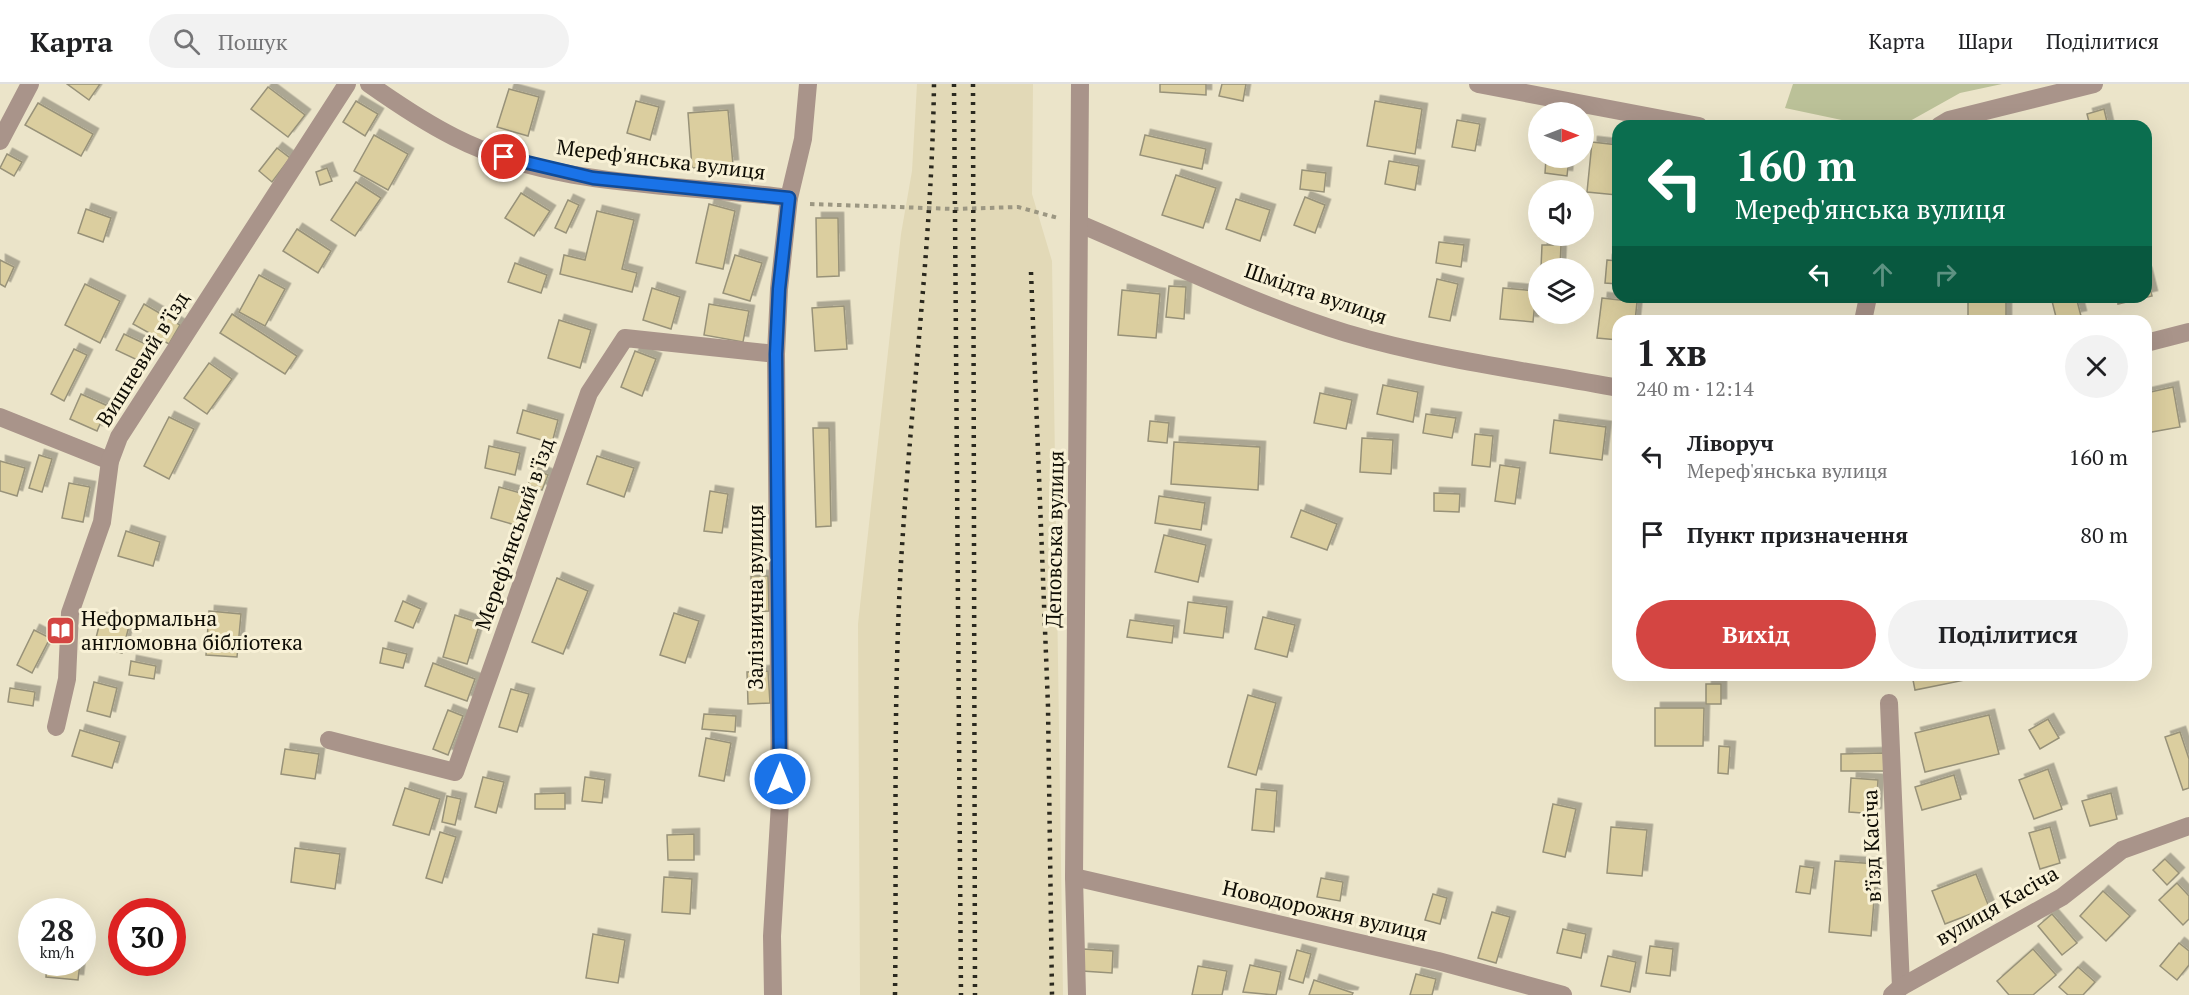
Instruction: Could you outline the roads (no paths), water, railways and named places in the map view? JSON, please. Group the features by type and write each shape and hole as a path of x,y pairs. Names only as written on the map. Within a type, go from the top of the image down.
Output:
{"street":[{"path":"0,141 30,84"},
{"name":"Вишневий в’їзд","path":"56,727 67,679 70,613 102,522 110,461 119,438 347,84"},
{"name":"Мереф'янська вулиця","path":"369,84 455,138 504,157 593,178 789,198"},
{"name":"Залізнична вулиця","path":"773,995 772,936 780,803 776,354 779,289 789,198 803,139 808,84"},
{"name":"Деповська вулиця","path":"1077,995 1074,877 1080,84"},
{"path":"1478,84 1502,86 1669,120"},
{"path":"1949,120 2094,84"},
{"name":"Шмідта вулиця","path":"1080,224 1288,312 1346,333 1406,348 1612,387"},
{"path":"2152,341 2189,332"},
{"name":"Мереф'янський в'їзд","path":"329,740 455,772 589,393 625,338 776,354"},
{"path":"0,417 110,461"},
{"name":"в’їзд Касіча","path":"1889,703 1897,991"},
{"name":"вулиця Касіча","path":"1897,991 2062,897 2122,850 2189,826"},
{"name":"Новодорожня вулиця","path":"1074,877 1438,961 1563,995"}],"railway":[{"path":"895,995 897,648 907,476 930,196 934,84"},
{"path":"954,84 961,995"},
{"path":"973,84 975,995"},
{"path":"1031,272 1048,706 1052,995"}],"place":[{"name":"Неформальна англомовна бібліотека","path":"60,631"}]}
